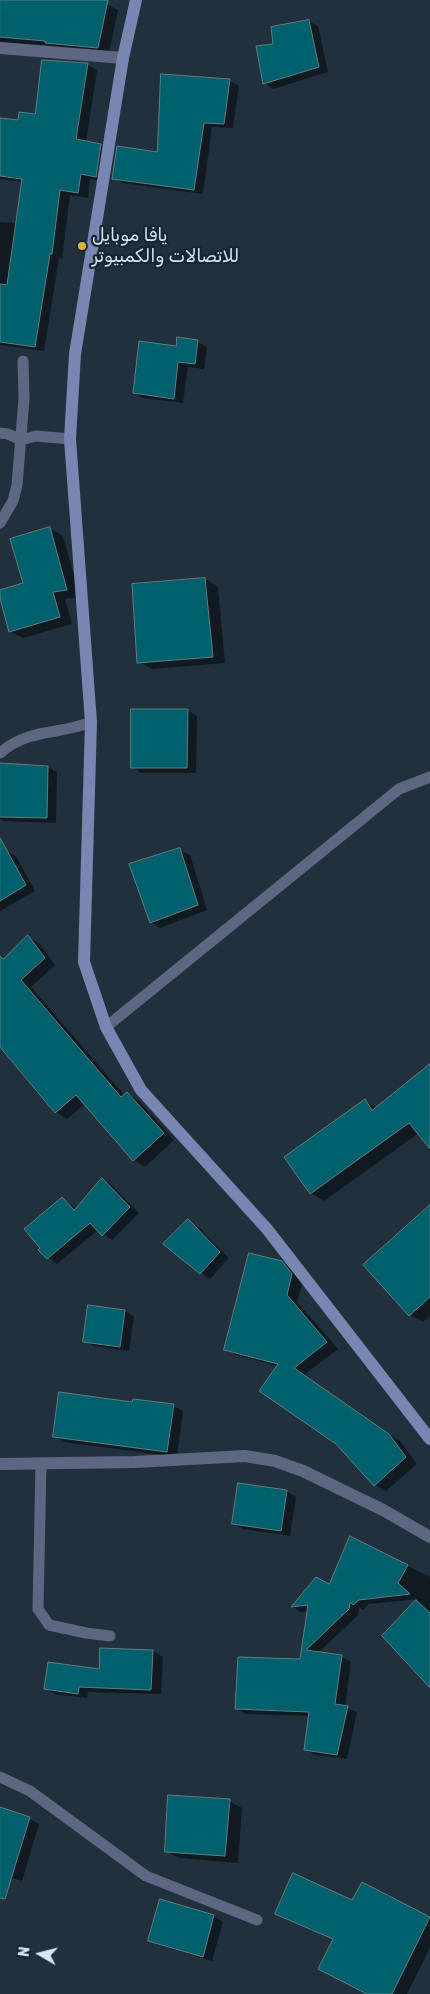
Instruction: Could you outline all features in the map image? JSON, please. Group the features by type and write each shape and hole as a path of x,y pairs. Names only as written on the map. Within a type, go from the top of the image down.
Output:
{"main road":[{"path":"136,0 122,58 76,354 70,439 91,722 84,962 106,1027 141,1090 267,1229 430,1439"}],"street":[{"path":"0,48 122,58"},
{"path":"0,1464 246,1456 275,1461 303,1471 384,1510 430,1537"}],"lane":[{"path":"0,523 13,501 17,485 24,399 23,361"},
{"path":"0,433 8,434 21,440 36,436 70,439"},
{"path":"0,753 21,738 91,722"},
{"path":"106,1027 399,789 430,777"},
{"path":"41,1464 38,1609 49,1625 110,1636"},
{"path":"0,1777 30,1791 146,1876 257,1920"}],"building":[{"path":"0,0 108,0 98,48 0,37"},
{"path":"309,20 319,67 263,84 256,46 273,44 271,27"},
{"path":"42,60 88,63 76,139 101,144 96,177 81,174 78,193 60,190 52,254 50,254 35,347 0,342 0,284 7,285 22,179 0,176 0,118 18,120 19,112 35,114"},
{"path":"161,74 230,79 224,124 204,123 194,190 112,179 117,146 157,152"},
{"path":"177,337 198,340 195,364 178,362 174,399 133,393 139,341 176,346"},
{"path":"50,527 67,590 53,592 60,617 9,632 0,598 0,590 23,583 10,539"},
{"path":"205,578 213,657 137,663 132,584"},
{"path":"131,709 188,709 187,768 131,768"},
{"path":"0,763 48,766 47,818 0,817"},
{"path":"0,838 26,885 0,901"},
{"path":"180,848 198,905 150,923 129,864"},
{"path":"28,935 45,958 21,980 121,1097 127,1092 164,1133 133,1161 76,1095 55,1113 0,1047 0,956 3,959"},
{"path":"430,1064 430,1149 409,1123 310,1194 284,1157 365,1099 372,1110"},
{"path":"102,1178 130,1207 102,1236 90,1223 47,1259 38,1250 40,1248 24,1229 62,1197 74,1210"},
{"path":"430,1205 430,1297 409,1316 363,1265"},
{"path":"188,1219 220,1252 200,1274 163,1244"},
{"path":"249,1253 282,1261 292,1274 287,1295 327,1342 294,1368 389,1434 406,1457 374,1486 336,1444 259,1391 278,1364 224,1350"},
{"path":"88,1305 125,1310 120,1347 83,1342"},
{"path":"59,1392 132,1402 133,1399 174,1404 167,1452 53,1437"},
{"path":"238,1483 287,1490 281,1531 232,1524"},
{"path":"350,1536 408,1565 398,1583 410,1594 359,1600 353,1605 350,1602 349,1609 306,1650 342,1655 335,1704 348,1706 337,1755 304,1750 309,1712 235,1709 238,1657 300,1659 308,1605 291,1607 316,1577 329,1584"},
{"path":"416,1600 430,1613 430,1688 382,1636"},
{"path":"100,1648 153,1650 151,1690 79,1687 78,1694 44,1689 48,1662 99,1669"},
{"path":"168,1795 230,1799 225,1856 165,1852"},
{"path":"0,1807 30,1817 5,1899 0,1898"},
{"path":"293,1873 352,1900 362,1882 430,1917 392,1994 367,1994 318,1969 333,1939 275,1914"},
{"path":"160,1899 214,1915 203,1957 148,1941"}],"place":[{"name":"يافا موبايل للاتصالات والكمبيوتر","path":"82,246"}]}
